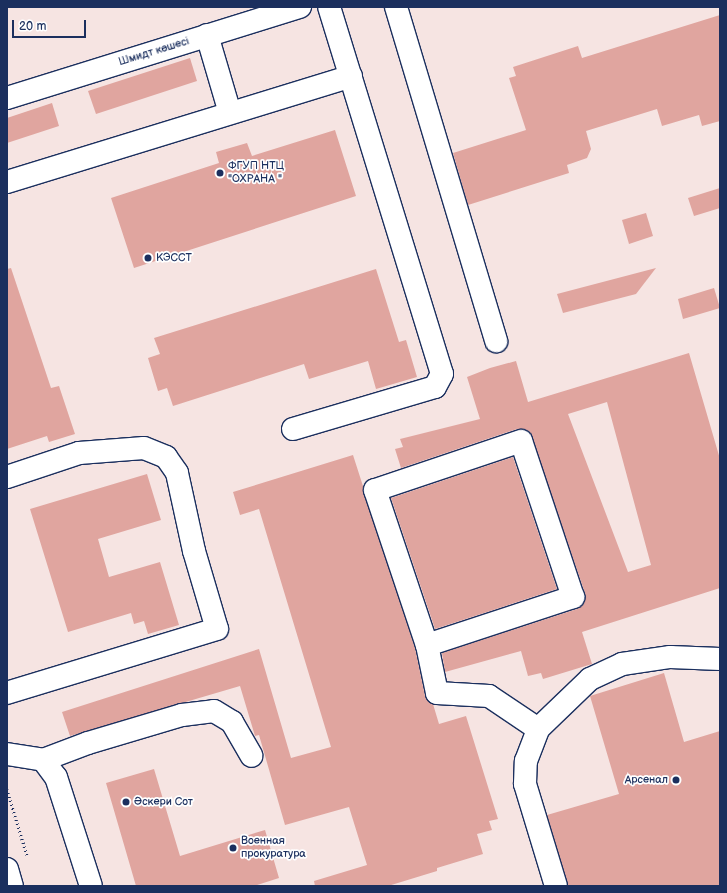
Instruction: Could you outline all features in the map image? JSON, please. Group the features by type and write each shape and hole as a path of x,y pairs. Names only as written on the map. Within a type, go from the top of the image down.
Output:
{"street":[{"name":"Шмидт көшесі","path":"7,98 300,7"},
{"path":"293,429 435,388 442,374 329,7"},
{"path":"396,7 496,341"},
{"path":"207,35 230,113"},
{"path":"7,182 351,76"},
{"path":"427,645 573,597 521,441 375,490 427,645 437,693 489,696 538,729"},
{"path":"7,477 79,453 144,448 166,457 177,473 194,551 217,629 7,693"},
{"path":"556,886 525,784 526,761 538,729 590,679 622,664 670,657 720,659"},
{"path":"7,754 43,760 88,743 182,715 214,711 232,722 252,756"},
{"path":"43,760 56,777 91,886"},
{"path":"7,869 12,886"}],"path":[{"path":"7,789 30,864"}],"building":[{"path":"720,15 720,121 702,126 699,115 662,126 657,109 586,131 591,149 587,158 567,165 569,173 468,205 453,153 526,130 509,78 516,76 513,67 578,46 582,58"},
{"path":"190,58 197,81 96,114 88,91"},
{"path":"52,103 59,126 7,143 7,118"},
{"path":"335,130 356,196 134,268 111,198 219,163 216,152 247,143 252,156"},
{"path":"720,188 720,208 694,216 688,198"},
{"path":"646,213 653,236 629,244 622,220"},
{"path":"11,268 51,388 59,386 75,434 49,442 47,436 7,449 7,269"},
{"path":"656,268 636,294 563,313 557,294"},
{"path":"376,269 399,342 406,340 417,377 376,389 368,361 309,379 304,364 173,406 167,388 158,391 148,358 160,354 154,338"},
{"path":"714,288 720,308 683,319 678,299"},
{"path":"689,353 720,459 720,588 582,632 592,664 543,679 541,673 528,676 521,651 445,672 442,653 577,609 583,605 585,593 529,431 517,429 401,468 395,449 403,447 400,439 480,419 467,377 490,368 516,361 528,402","holes":["607,402 651,565 628,572 568,414"]},
{"path":"353,455 415,648 425,696 433,704 439,724 466,716 498,819 489,821 492,830 477,834 483,854 437,868 437,871 388,886 315,886 314,881 367,865 349,807 285,825 259,735 255,736 240,686 70,736 62,712 259,649 291,758 331,747 259,509 240,515 233,492"},
{"path":"513,457 557,589 435,629 391,498"},
{"path":"147,474 161,520 98,539 109,577 160,562 179,625 148,634 144,621 134,624 131,613 68,632 30,509"},
{"name":"Арсенал","path":"664,673 684,742 720,731 720,886 568,886 547,815 619,794 590,696"},
{"path":"154,769 180,856 265,830 279,878 254,886 136,886 106,783"}],"place":[{"name":"ФГУП НТЦ \"ОХРАНА \"","path":"220,173"},
{"name":"КЭССТ","path":"148,258"},
{"name":"Арсенал","path":"676,780"},
{"name":"Әскери Сот","path":"126,802"},
{"name":"Военная прокуратура","path":"233,848"}]}
